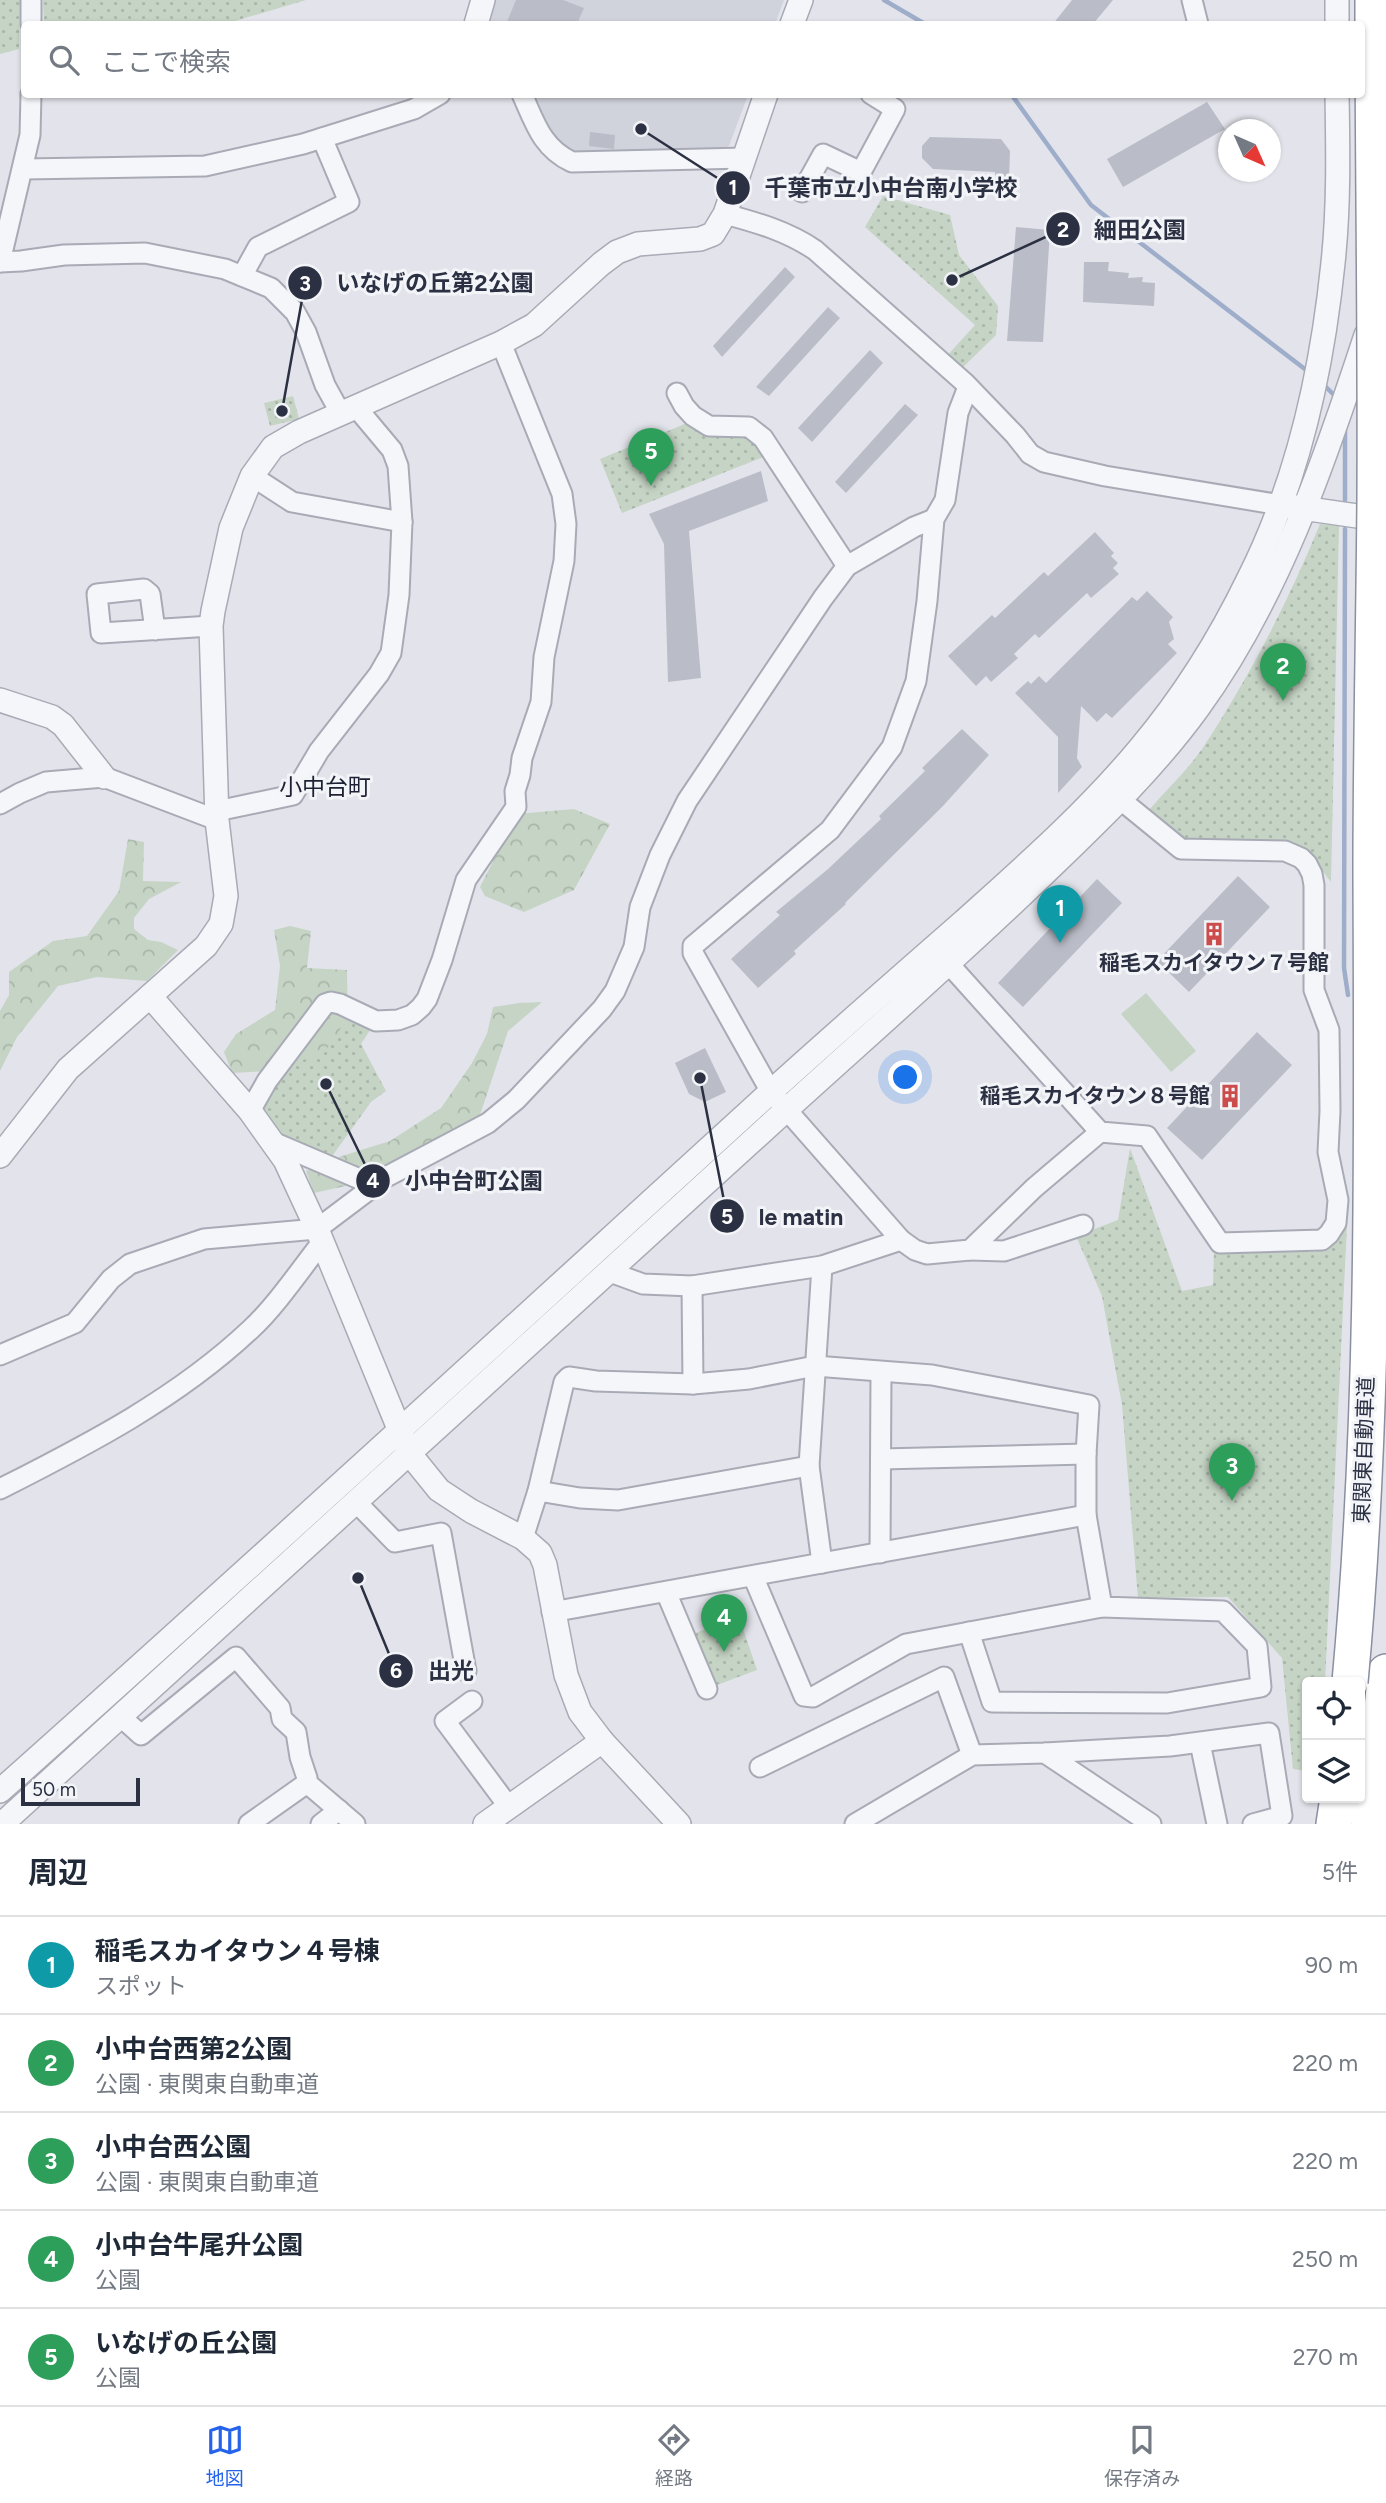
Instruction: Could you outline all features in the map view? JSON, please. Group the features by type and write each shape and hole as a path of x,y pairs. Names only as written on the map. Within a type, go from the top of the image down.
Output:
{"highway":[{"name":"東関東自動車道","path":"1350,1677 1366,1419 1372,1155 1371,864 1375,496 1373,0"},
{"path":"1370,1824 1386,1672"},
{"path":"1334,1824 1337,1803"}],"street":[{"path":"31,0 31,21"},
{"path":"476,21 483,0"},
{"path":"793,21 801,0"},
{"path":"1192,0 1197,21"},
{"path":"1337,0 1337,21"},
{"path":"0,804 46,782 104,777 217,815 293,795 319,751 379,674 391,653 399,595 402,522 398,466 392,450 325,385 306,332 295,312 271,288 225,269 145,253 64,255 0,262 30,135 31,98"},
{"path":"23,169 205,166 258,156 322,138 414,110 434,98"},
{"path":"524,98 543,140 557,155 572,162 745,158"},
{"path":"0,1156 68,1069 206,946 221,924 226,896 217,815 211,626 230,528 253,476 273,447 348,410 501,343 534,325 601,264 617,253 638,244 700,239 713,233 725,214 765,98"},
{"path":"802,192 823,154 861,172 895,109 877,98"},
{"path":"2,1824 948,963 1121,800 1157,762 1201,704 1237,646 1272,581 1292,507 1333,262 1338,187 1338,98"},
{"path":"242,276 258,247 349,202 322,138"},
{"path":"725,214 771,226 793,235 815,250 968,387 1030,454 1044,462 1105,476 1386,520"},
{"path":"0,1790 771,1092 1010,880 1092,800 1141,747 1182,692 1218,635 1292,507 1342,407 1386,275"},
{"path":"250,1111 267,1081 325,1004 341,1004 376,1021 398,1020 412,1015 421,1007 427,999 442,960 466,880 516,807 515,791 522,758 541,702 544,657 564,561 566,524 562,494 501,343"},
{"path":"968,387 958,413 945,500 934,519 916,681 892,747 830,830 693,946 694,953 771,1092 901,1240 915,1250 927,1254 970,1250 1004,1251 1083,1225"},
{"path":"677,393 693,416 709,426 748,427 763,438 847,566"},
{"path":"253,476 292,502 402,522"},
{"path":"0,1489 90,1444 186,1384 253,1328 320,1236 386,1177 488,1123 516,1100 603,1009 626,971 634,947 640,907 660,855 687,802 847,566 914,527 934,519"},
{"path":"155,630 211,626"},
{"path":"0,700 52,717 63,725 104,777"},
{"path":"948,963 1100,1132 1147,1136 1220,1242 1322,1240 1329,1234 1336,1223 1338,1200 1328,1152 1329,1030 1314,990 1314,885 1307,864 1301,858 1285,851 1181,849 1121,800"},
{"path":"149,996 250,1111 285,1160 320,1236 409,1453 439,1490 471,1511 523,1538 540,1553 545,1565 566,1675 580,1712 602,1741 679,1824"},
{"path":"970,1250 1034,1188 1100,1132"},
{"path":"274,1142 376,1186"},
{"path":"0,1355 75,1323 111,1279 130,1264 204,1239 320,1236"},
{"path":"610,1272 643,1284 692,1286 822,1266 901,1240"},
{"path":"822,1266 809,1466 822,1563"},
{"path":"692,1286 693,1384"},
{"path":"523,1538 538,1490 564,1382 569,1377 596,1381 693,1384 749,1379 815,1366 932,1375 1089,1405 1086,1515 1102,1607"},
{"path":"880,1553 881,1372"},
{"path":"881,1459 1086,1454"},
{"path":"538,1490 580,1499 618,1500 809,1466"},
{"path":"356,1502 395,1542 441,1533 466,1671"},
{"path":"552,1612 1086,1515"},
{"path":"753,1576 804,1696 814,1697 906,1644 1102,1607 1223,1611 1257,1646 1261,1687 1167,1703 992,1702 970,1632"},
{"path":"666,1592 707,1689"},
{"path":"120,1716 141,1735 236,1657 280,1707 282,1719 296,1732 307,1783 355,1824"},
{"path":"760,1767 944,1677 971,1755"},
{"path":"472,1701 445,1721 509,1807"},
{"path":"855,1824 971,1755 1200,1743 1269,1734 1282,1816 1253,1824"},
{"path":"485,1824 602,1741"},
{"path":"1200,1743 1217,1824"},
{"path":"1045,1753 1151,1824"},
{"path":"249,1824 307,1783"},
{"path":"321,1824 339,1810"}],"shaded area":[{"path":"496,0 784,0 776,21 489,21"},
{"path":"531,98 747,98 729,146 724,150 578,156 554,141"}],"green space":[{"path":"0,0 20,0 19,49 0,54"},
{"path":"43,0 306,0 235,21 44,21"},
{"path":"883,196 950,215 959,255 998,306 996,335 959,371 945,358 975,325 865,227"},
{"path":"293,396 299,419 270,426 264,403"},
{"path":"692,421 748,434 766,456 622,513 600,459"},
{"path":"1320,524 1339,526 1331,882 1311,856 1182,840 1149,810 1196,757 1236,695 1281,611"},
{"path":"574,809 610,824 574,890 524,912 485,896 480,887 517,814"},
{"path":"128,839 144,842 143,881 181,882 149,899 134,918 134,929 148,940 161,942 178,950 147,981 97,977 58,986 17,1037 0,1071 0,1011 9,995 9,972 53,941 87,936 119,891"},
{"path":"290,926 311,931 307,968 347,970 348,1018 324,1053 270,1071 232,1073 224,1052 236,1034 275,1010 280,966 274,930"},
{"path":"1146,993 1196,1051 1171,1072 1121,1014"},
{"path":"542,1002 508,1031 479,1118 372,1180 314,1193 306,1171 390,1141 441,1108 472,1063 487,1034 493,1007"},
{"path":"329,1007 372,1027 361,1044 386,1091 371,1102 330,1159 289,1142 258,1106"},
{"path":"1130,1148 1182,1291 1213,1285 1214,1251 1315,1252 1328,1244 1347,1225 1325,1677 1302,1677 1302,1770 1293,1769 1282,1658 1228,1597 1138,1598 1122,1405 1102,1296 1076,1236 1118,1220"},
{"path":"739,1617 757,1670 709,1688 690,1635"}],"building":[{"path":"516,0 563,0 584,8 578,21 507,21"},
{"path":"1072,0 1113,0 1096,21 1055,21"},
{"path":"1207,102 1218,119 1218,133 1123,187 1107,159"},
{"path":"590,132 615,135 614,149 589,146"},
{"path":"930,137 1001,139 1010,151 1009,181 996,181 995,172 933,169 922,158 922,146"},
{"path":"1016,227 1050,230 1043,342 1007,341"},
{"path":"1084,262 1109,262 1108,271 1129,273 1128,278 1143,277 1142,282 1155,283 1154,306 1083,302"},
{"path":"785,267 795,277 722,357 713,346"},
{"path":"828,307 840,318 769,396 756,387"},
{"path":"870,350 883,363 812,442 798,428"},
{"path":"905,404 918,415 846,493 835,482"},
{"path":"761,471 768,501 689,531 701,678 668,682 664,544 649,514"},
{"path":"1095,532 1114,553 1111,556 1118,563 1113,568 1119,574 1091,598 1087,593 1039,638 1035,634 1014,654 1018,658 991,682 986,676 976,686 948,656 992,615 995,618 1044,572 1048,576"},
{"path":"1147,591 1173,617 1169,622 1174,639 1168,644 1177,653 1112,718 1106,713 1097,722 1081,706 1077,758 1082,767 1058,793 1058,737 1015,693 1028,681 1031,684 1039,676 1046,683 1132,597 1137,601"},
{"path":"962,729 989,755 943,806 846,904 758,988 731,959 780,915 776,912 828,869 881,819 879,816 925,771 922,768"},
{"name":"稲毛スカイタウン７号館","path":"1238,876 1270,907 1189,992 1157,961"},
{"path":"1097,879 1122,903 1023,1007 998,983"},
{"name":"稲毛スカイタウン８号館","path":"1257,1032 1292,1065 1202,1160 1167,1128"},
{"path":"705,1048 726,1092 705,1102 689,1094 675,1063"}],"waterway":[{"path":"884,0 920,21"},
{"path":"1014,98 1091,205 1310,373"},
{"path":"1322,383 1335,396"},
{"path":"1345,427 1345,500"},
{"path":"1345,529 1344,968 1348,995"}],"place":[{"name":"千葉市立小中台南小学校","path":"641,129"},
{"name":"細田公園","path":"952,280"},
{"name":"いなげの丘第2公園","path":"282,411"},
{"name":"いなげの丘公園","path":"651,486"},
{"name":"小中台西第2公園","path":"1283,701"},
{"name":"稲毛スカイタウン７号館","path":"1214,934"},
{"name":"稲毛スカイタウン４号棟","path":"1060,943"},
{"name":"le matin","path":"700,1078"},
{"name":"小中台町公園","path":"326,1084"},
{"name":"稲毛スカイタウン８号館","path":"1230,1096"},
{"name":"小中台西公園","path":"1232,1501"},
{"name":"出光","path":"358,1578"},
{"name":"小中台牛尾升公園","path":"724,1652"}],"district":[{"name":"小中台町","path":"325,787"}]}
